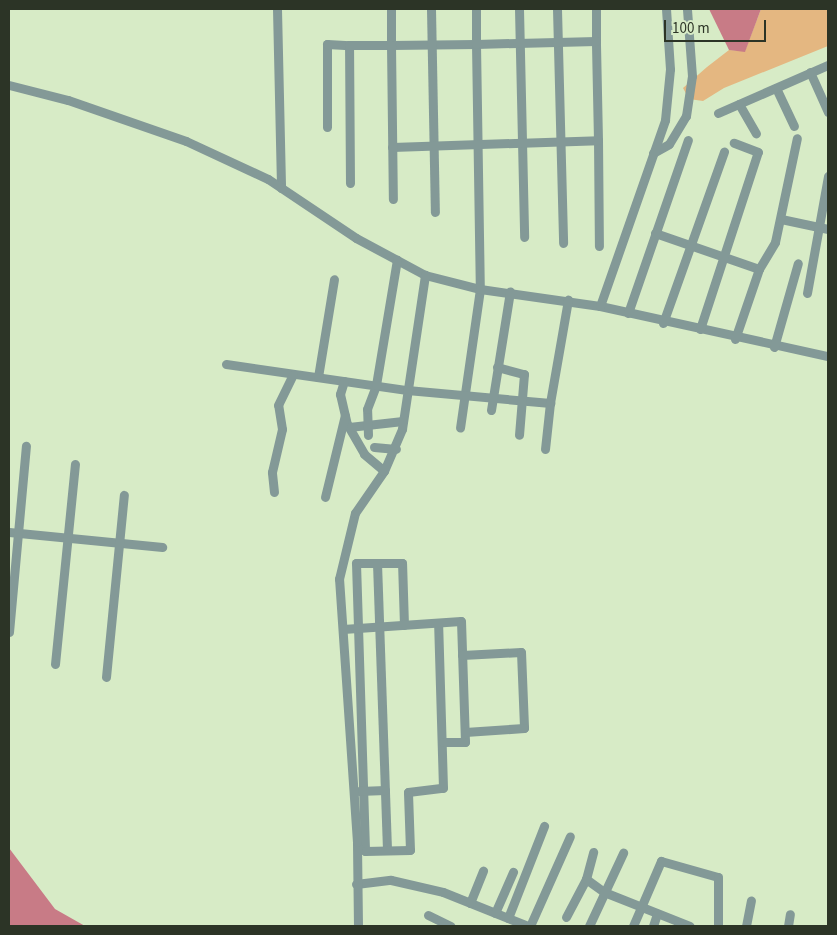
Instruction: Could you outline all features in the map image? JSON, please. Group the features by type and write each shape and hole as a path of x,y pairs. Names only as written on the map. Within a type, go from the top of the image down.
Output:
{"street":[{"path":"277,9 280,188"},
{"path":"391,9 393,199"},
{"path":"431,9 435,212"},
{"path":"460,428 480,289 476,9"},
{"path":"519,9 524,237"},
{"path":"557,9 563,244"},
{"path":"596,9 599,246"},
{"path":"600,306 665,120 670,69 666,9"},
{"path":"653,153 670,144 686,116 692,76 687,9"},
{"path":"327,127 327,44 432,45 596,41"},
{"path":"349,45 350,183"},
{"path":"718,113 828,64"},
{"path":"810,72 828,112"},
{"path":"9,85 68,100 186,141 280,188 397,260 425,275 480,289 600,306 663,323 700,329 735,339 828,356"},
{"path":"776,88 794,126"},
{"path":"739,104 756,134"},
{"path":"735,339 759,269 775,242 797,138"},
{"path":"392,147 598,140"},
{"path":"628,313 654,232 688,140"},
{"path":"700,329 726,258 758,152 734,143"},
{"path":"663,323 724,152"},
{"path":"807,293 824,228 828,176"},
{"path":"781,219 824,228"},
{"path":"654,232 759,269"},
{"path":"368,435 367,409 376,386 397,260"},
{"path":"774,347 798,263"},
{"path":"425,275 403,422 396,449 384,471 355,513 339,579 365,851 410,850 408,792 443,788 438,623"},
{"path":"318,377 334,279"},
{"path":"491,410 510,292"},
{"path":"545,449 550,404 568,300"},
{"path":"226,364 407,390 550,404"},
{"path":"497,367 524,374 519,435"},
{"path":"274,492 272,472 282,429 278,405 293,374"},
{"path":"344,381 340,394 349,427 364,454 384,471"},
{"path":"325,497 345,415"},
{"path":"349,427 403,422"},
{"path":"9,632 26,446"},
{"path":"374,448 396,449"},
{"path":"55,664 75,464"},
{"path":"106,677 124,495"},
{"path":"9,532 162,547"},
{"path":"358,926 356,884 359,791 356,563 402,563 404,625"},
{"path":"377,563 387,850"},
{"path":"343,630 461,621 465,742 443,742"},
{"path":"462,655 521,652 524,728 465,732"},
{"path":"359,791 385,790"},
{"path":"508,918 544,826"},
{"path":"356,884 391,880 470,903 529,926 570,836"},
{"path":"566,917 586,879 593,852"},
{"path":"589,926 623,853"},
{"path":"633,926 661,861 718,877 718,926"},
{"path":"470,903 482,870"},
{"path":"495,913 513,872"},
{"path":"586,879 604,892 690,926"},
{"path":"746,926 751,900"},
{"path":"653,926 657,914"},
{"path":"788,926 790,914"},
{"path":"428,915 451,926"}],"shaded area":[{"path":"709,9 761,9 745,52 729,50"},
{"path":"761,9 828,9 828,46 724,88 703,101 689,99 683,88 707,67 729,50 745,51"},
{"path":"9,848 55,909 85,926 9,926"}]}
